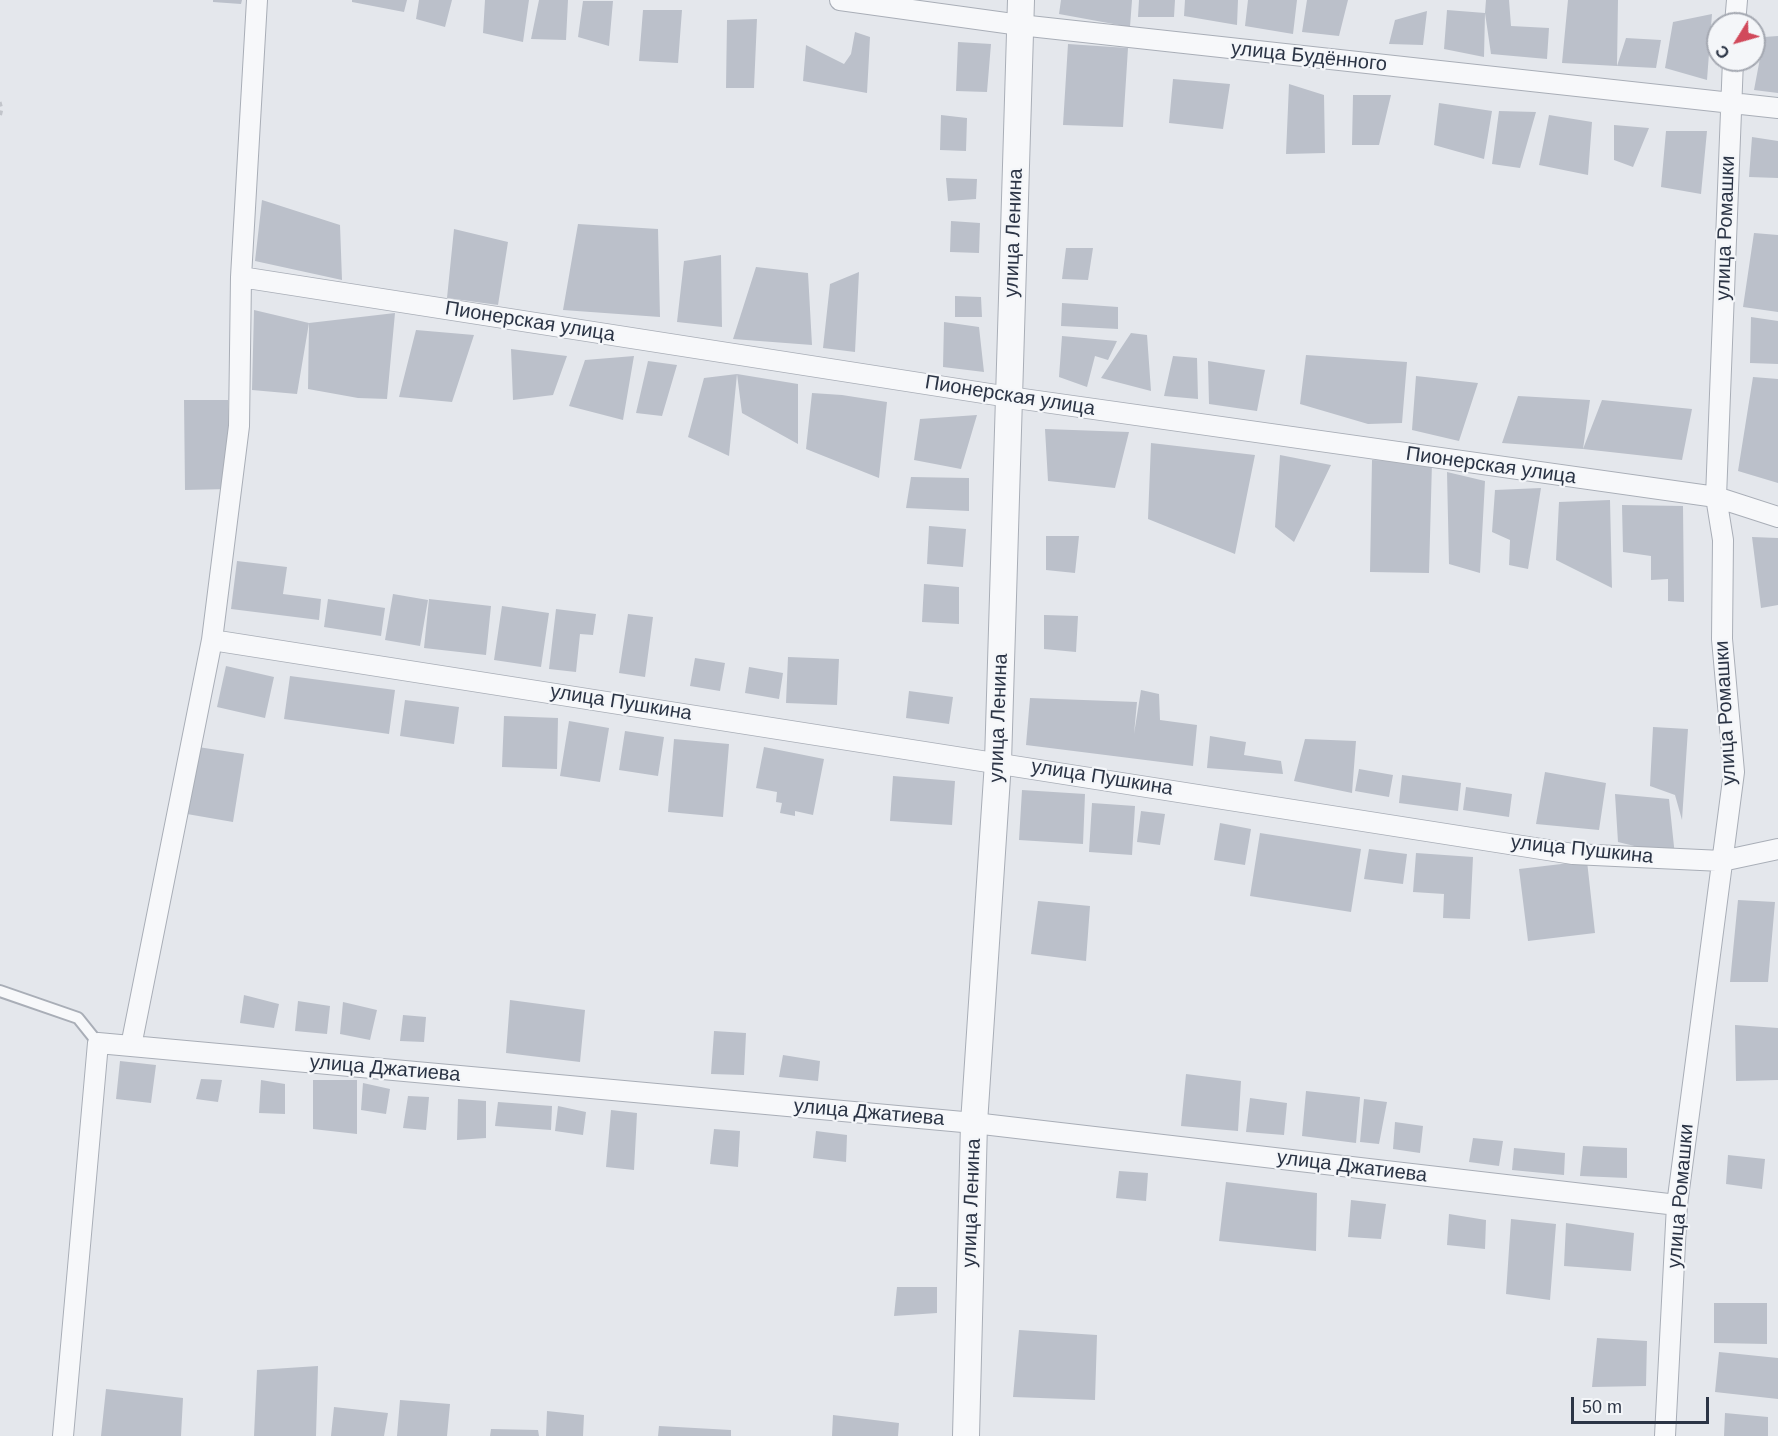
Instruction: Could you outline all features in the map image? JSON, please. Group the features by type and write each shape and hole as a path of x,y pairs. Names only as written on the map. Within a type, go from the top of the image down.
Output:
{"street":[{"path":"131,1046 213,640 239,426 241,277 257,0"},
{"name":"улица Будённого","path":"840,0 1020,25 1778,108"},
{"name":"улица Ленина","path":"966,1436 974,1123 998,762 1020,0"},
{"name":"улица Ромашки","path":"1665,1436 1677,1205 1734,772 1722,639 1723,540 1716,497 1732,72"},
{"name":"Пионерская улица","path":"241,277 1009,397 1716,497 1778,517"},
{"name":"улица Пушкина","path":"213,640 1573,854 1722,861 1778,849"},
{"path":"63,1436 98,1043"},
{"name":"улица Джатиева","path":"98,1043 974,1123 1677,1205"}],"lane":[{"path":"0,991 78,1018 98,1043"}],"path":[{"path":"0,102 2,109 0,117"}],"building":[{"path":"213,0 242,0 241,4 213,2"},
{"path":"352,0 407,0 404,12 352,2"},
{"path":"419,0 452,0 445,27 416,19"},
{"path":"485,0 529,0 523,42 483,33"},
{"path":"539,0 568,0 566,40 531,39"},
{"path":"1061,0 1132,0 1130,27 1059,14"},
{"path":"1139,0 1175,0 1174,17 1138,17"},
{"path":"1185,0 1238,0 1237,25 1184,16"},
{"path":"1248,0 1297,0 1293,34 1245,26"},
{"path":"1307,0 1348,0 1339,36 1302,32"},
{"path":"1486,0 1509,0 1511,26 1549,28 1547,59 1491,54 1485,13"},
{"path":"1568,0 1618,0 1617,66 1562,63"},
{"path":"583,1 613,1 609,46 578,37"},
{"path":"643,10 682,10 678,63 639,61"},
{"path":"1447,10 1485,13 1484,57 1444,49"},
{"path":"1427,11 1423,45 1389,44 1395,20"},
{"path":"1706,15 1707,80 1665,68 1673,22"},
{"path":"757,19 754,88 726,88 727,20"},
{"path":"855,32 870,37 867,93 803,81 806,45 844,64 851,54"},
{"path":"1778,36 1778,93 1754,90 1757,72 1766,72 1766,37"},
{"path":"1626,38 1661,40 1656,68 1617,66"},
{"path":"958,42 991,44 987,92 956,91"},
{"path":"1068,44 1128,48 1123,127 1063,125"},
{"path":"1173,79 1230,84 1223,129 1169,123"},
{"path":"1289,84 1324,95 1325,153 1286,154"},
{"path":"1353,95 1391,95 1379,145 1352,145"},
{"path":"1439,103 1492,111 1484,159 1434,145"},
{"path":"1499,111 1536,112 1520,168 1492,164"},
{"path":"941,115 967,118 966,151 940,150"},
{"path":"1549,115 1592,122 1588,175 1539,165"},
{"path":"1614,125 1649,128 1633,167 1614,160"},
{"path":"1666,131 1707,131 1701,194 1661,187"},
{"path":"1752,137 1778,141 1778,178 1749,177"},
{"path":"946,178 977,179 976,199 948,201"},
{"path":"262,200 340,225 342,280 255,261"},
{"path":"951,221 980,223 979,253 950,252"},
{"path":"578,224 658,229 660,317 563,310"},
{"path":"454,229 508,242 498,305 447,298"},
{"path":"1754,233 1778,235 1778,312 1743,307"},
{"path":"1066,248 1093,248 1088,280 1062,279"},
{"path":"721,255 722,327 677,322 684,261"},
{"path":"756,267 808,273 812,345 733,339"},
{"path":"859,272 855,352 823,348 830,284"},
{"path":"955,296 981,297 982,317 955,317"},
{"path":"1062,303 1118,307 1118,329 1061,326"},
{"path":"254,310 309,323 297,394 252,390"},
{"path":"395,313 387,399 358,398 308,389 309,323"},
{"path":"1751,317 1778,321 1778,364 1750,363"},
{"path":"944,322 979,327 984,372 943,367"},
{"path":"416,330 474,335 452,402 399,397"},
{"path":"1131,333 1147,335 1151,391 1101,378"},
{"path":"1062,336 1117,341 1108,360 1095,356 1087,387 1059,377"},
{"path":"511,349 567,356 553,395 513,400"},
{"path":"1306,355 1407,362 1402,423 1368,424 1300,404"},
{"path":"634,356 623,420 569,406 585,360"},
{"path":"1173,356 1197,358 1198,399 1164,396"},
{"path":"648,361 677,365 662,416 636,413"},
{"path":"1208,361 1265,370 1257,411 1209,404"},
{"path":"737,374 798,384 798,444 742,413"},
{"path":"737,374 729,456 688,437 704,378"},
{"path":"1416,376 1478,383 1459,441 1412,430"},
{"path":"1753,377 1778,379 1778,483 1738,471"},
{"path":"812,393 887,402 879,478 806,449"},
{"path":"1518,396 1590,400 1583,449 1502,443"},
{"path":"184,400 228,400 229,489 185,490"},
{"path":"1602,400 1692,409 1682,460 1583,449"},
{"path":"977,415 961,469 914,460 920,419"},
{"path":"1045,429 1129,432 1115,488 1048,481"},
{"path":"1151,443 1255,455 1235,554 1148,519"},
{"path":"1280,455 1331,465 1294,542 1275,527"},
{"path":"1372,460 1432,462 1429,573 1370,572"},
{"path":"1447,472 1485,481 1480,573 1449,564"},
{"path":"911,477 969,478 969,511 906,508"},
{"path":"1541,488 1528,569 1509,565 1510,540 1492,532 1495,490"},
{"path":"1610,500 1612,588 1556,560 1559,502"},
{"path":"1622,505 1683,506 1684,602 1668,601 1668,579 1651,580 1651,556 1623,552"},
{"path":"929,526 966,529 963,567 927,564"},
{"path":"1046,536 1079,536 1075,573 1046,570"},
{"path":"1752,537 1778,538 1778,605 1761,608"},
{"path":"237,561 287,567 283,594 321,599 319,620 231,609"},
{"path":"924,584 959,587 959,624 922,622"},
{"path":"393,594 428,600 420,646 385,640"},
{"path":"328,599 385,608 381,636 324,627"},
{"path":"429,599 491,606 486,655 424,648"},
{"path":"502,606 549,613 541,667 494,660"},
{"path":"556,609 596,614 593,635 580,634 576,672 549,669"},
{"path":"628,614 653,617 645,677 619,673"},
{"path":"1044,615 1078,616 1076,652 1044,649"},
{"path":"788,657 839,659 837,705 786,703"},
{"path":"695,658 725,663 720,691 690,686"},
{"path":"226,666 274,677 265,718 217,707"},
{"path":"749,667 783,673 779,699 745,693"},
{"path":"290,676 395,690 389,734 284,719"},
{"path":"1141,690 1159,694 1160,720 1197,725 1193,766 1026,745 1030,698 1137,702 1134,734"},
{"path":"909,691 953,697 949,724 906,718"},
{"path":"405,700 459,707 454,744 400,736"},
{"path":"504,716 558,718 557,769 502,767"},
{"path":"569,721 609,728 600,782 560,776"},
{"path":"1653,727 1688,729 1682,820 1675,795 1650,786"},
{"path":"625,731 664,737 658,776 619,770"},
{"path":"1210,736 1246,742 1244,755 1281,761 1283,774 1207,768"},
{"path":"674,739 729,744 723,817 668,812"},
{"path":"1305,739 1356,741 1352,793 1294,781"},
{"path":"198,747 244,754 233,822 187,814"},
{"path":"764,747 824,759 813,815 795,811 795,816 780,813 782,803 776,802 777,792 756,788"},
{"path":"1359,769 1393,775 1389,797 1355,791"},
{"path":"1545,772 1606,783 1599,830 1536,824"},
{"path":"1402,775 1461,783 1458,811 1399,803"},
{"path":"893,776 955,781 952,825 890,821"},
{"path":"1466,787 1512,794 1509,817 1463,810"},
{"path":"1022,790 1085,794 1083,844 1019,840"},
{"path":"1615,794 1669,799 1675,856 1618,842"},
{"path":"1092,803 1135,806 1132,855 1089,852"},
{"path":"1141,811 1165,814 1160,845 1137,842"},
{"path":"1220,823 1251,829 1245,865 1214,860"},
{"path":"1260,833 1361,849 1351,912 1250,896"},
{"path":"1369,849 1407,854 1403,884 1364,879"},
{"path":"1416,853 1473,857 1470,919 1443,918 1444,894 1413,892"},
{"path":"1587,861 1595,933 1528,941 1519,869"},
{"path":"1738,900 1775,902 1768,982 1730,982"},
{"path":"1038,901 1090,906 1086,961 1031,954"},
{"path":"244,995 279,1004 274,1028 240,1023"},
{"path":"510,1000 585,1010 580,1062 506,1053"},
{"path":"298,1001 330,1006 327,1034 295,1031"},
{"path":"343,1002 377,1010 370,1040 340,1034"},
{"path":"403,1015 426,1017 424,1042 400,1041"},
{"path":"1735,1025 1778,1028 1778,1080 1736,1081"},
{"path":"714,1031 746,1033 744,1075 711,1074"},
{"path":"783,1055 820,1061 818,1081 779,1077"},
{"path":"120,1061 156,1065 151,1103 116,1099"},
{"path":"1186,1074 1241,1081 1238,1131 1181,1126"},
{"path":"201,1079 222,1080 218,1102 196,1099"},
{"path":"261,1080 285,1084 285,1114 259,1113"},
{"path":"313,1080 357,1080 357,1134 313,1129"},
{"path":"363,1083 390,1089 386,1114 361,1110"},
{"path":"1306,1091 1360,1097 1356,1143 1302,1136"},
{"path":"408,1096 429,1097 426,1130 403,1128"},
{"path":"1250,1098 1287,1103 1284,1135 1246,1132"},
{"path":"458,1099 486,1101 486,1138 457,1140"},
{"path":"1364,1099 1387,1102 1379,1144 1360,1142"},
{"path":"498,1102 552,1106 551,1130 495,1126"},
{"path":"558,1106 586,1112 583,1135 555,1131"},
{"path":"611,1110 637,1113 634,1170 606,1167"},
{"path":"1395,1122 1423,1126 1420,1153 1393,1149"},
{"path":"714,1129 740,1131 738,1167 710,1164"},
{"path":"816,1131 847,1135 846,1162 813,1158"},
{"path":"1473,1138 1503,1141 1499,1166 1469,1162"},
{"path":"1583,1146 1627,1148 1627,1178 1580,1176"},
{"path":"1514,1148 1565,1153 1564,1175 1512,1170"},
{"path":"1728,1155 1765,1159 1762,1189 1726,1184"},
{"path":"1119,1171 1148,1173 1146,1201 1116,1198"},
{"path":"1226,1182 1317,1193 1316,1251 1219,1241"},
{"path":"1351,1200 1386,1204 1381,1239 1348,1237"},
{"path":"1449,1214 1486,1220 1485,1249 1447,1245"},
{"path":"1511,1219 1556,1224 1550,1300 1506,1294"},
{"path":"1566,1223 1634,1233 1631,1271 1564,1266"},
{"path":"897,1287 937,1287 937,1313 894,1316"},
{"path":"1714,1303 1767,1303 1767,1344 1714,1343"},
{"path":"1019,1330 1097,1335 1095,1400 1013,1397"},
{"path":"1597,1338 1647,1341 1646,1386 1592,1387"},
{"path":"1719,1352 1778,1358 1778,1399 1715,1392"},
{"path":"318,1366 316,1436 254,1436 257,1370"},
{"path":"106,1389 183,1398 181,1436 101,1436"},
{"path":"400,1400 450,1404 447,1436 397,1436"},
{"path":"334,1407 388,1413 384,1436 331,1436"},
{"path":"547,1411 584,1415 583,1436 546,1436"},
{"path":"1725,1413 1768,1417 1768,1436 1724,1436"},
{"path":"833,1415 899,1423 898,1436 832,1436"},
{"path":"659,1426 731,1430 731,1436 658,1436"},
{"path":"491,1429 538,1430 539,1436 490,1436"}]}
